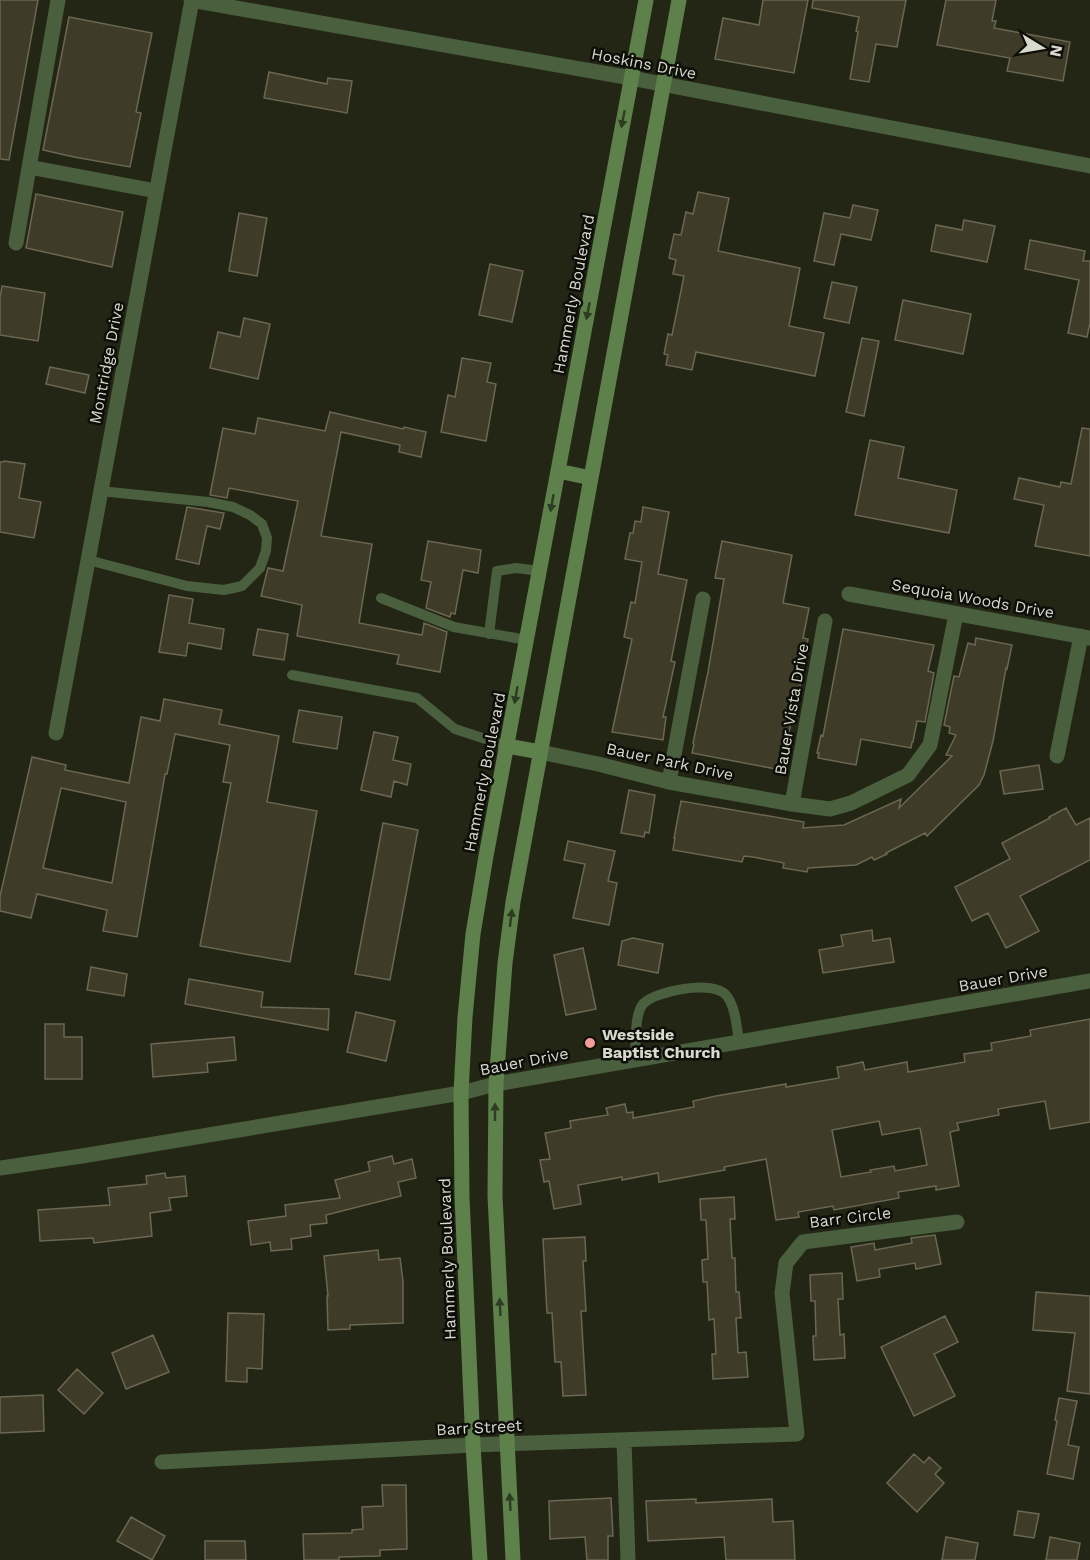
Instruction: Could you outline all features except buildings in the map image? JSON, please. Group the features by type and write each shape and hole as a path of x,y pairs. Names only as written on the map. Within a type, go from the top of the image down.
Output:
{"main road":[{"name":"Hammerly Boulevard","path":"480,1560 472,1445 462,1197 461,1093 465,1017 474,934 486,856 646,0"},
{"path":"513,1560 495,1196 496,1084 505,963 513,902 540,752 679,0"},
{"path":"558,471 591,478"},
{"path":"507,746 540,752"}],"street":[{"path":"16,243 58,0"},
{"name":"Hoskins Drive","path":"191,0 631,78 1090,166"},
{"name":"Montridge Drive","path":"56,733 191,0"},
{"path":"29,167 156,191"},
{"name":"Sequoia Woods Drive","path":"849,594 1085,637"},
{"path":"669,782 703,599"},
{"name":"Bauer Park Drive","path":"540,752 669,782 792,804 830,809 851,803 908,775 930,745 956,614"},
{"name":"Bauer Vista Drive","path":"792,804 825,621"},
{"path":"1057,756 1085,637"},
{"name":"Bauer Drive","path":"0,1167 94,1155 461,1093 496,1084 635,1059 1090,981"},
{"name":"Barr Circle","path":"797,1434 782,1293 786,1263 803,1242 957,1222"},
{"name":"Barr Street","path":"162,1462 472,1445 797,1434"},
{"path":"624,1440 628,1560"}],"lane":[{"path":"88,560 188,586 224,590 242,586 260,568 267,551 267,538 262,524 233,507 208,502 100,491"},
{"path":"489,634 497,571 516,568 540,571"},
{"path":"381,598 454,627 526,640"},
{"path":"292,675 417,698 455,729 507,746"},
{"path":"635,1059 638,1014 644,1003 666,992 695,987 724,993 732,1005 739,1042"}],"place":[{"name":"Westside Baptist Church","path":"590,1043"}]}
